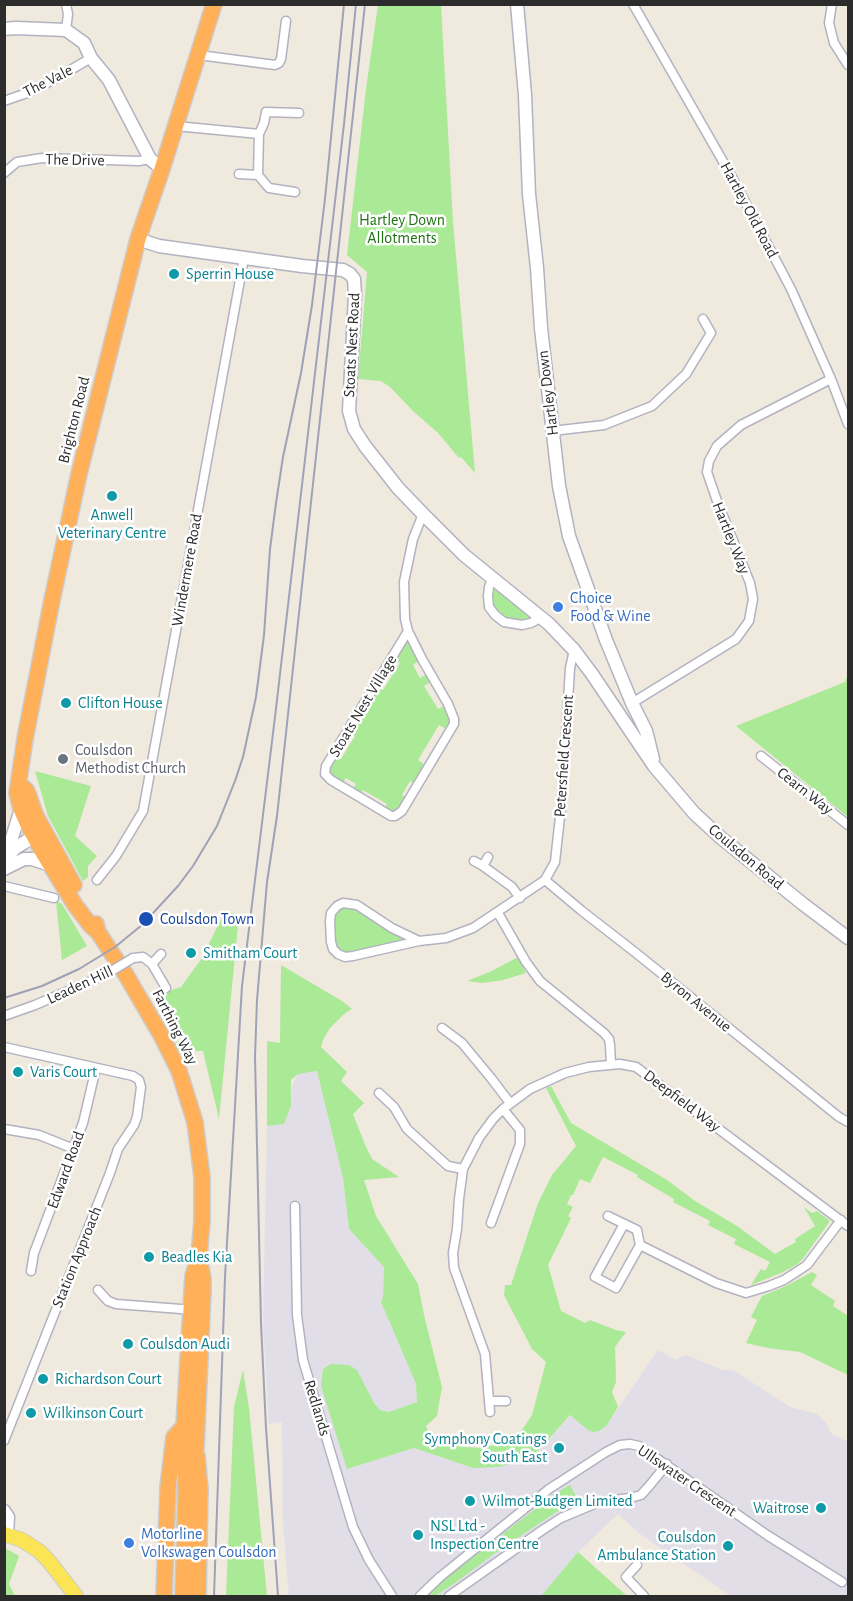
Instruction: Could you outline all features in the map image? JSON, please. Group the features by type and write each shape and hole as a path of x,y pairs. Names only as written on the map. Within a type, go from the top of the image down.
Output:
{"highway":[{"name":"Brighton Road","path":"21,809 17,793 25,739 79,474 138,239 214,4"},
{"name":"Farthing Way","path":"20,782 27,791 38,834 50,865 75,905 98,932"},
{"path":"21,809 38,834"},
{"name":"Farthing Way","path":"38,834 95,923 98,932 161,1035 179,1071 195,1122 202,1177 202,1221 199,1256 193,1276 196,1310 196,1447 186,1492"},
{"name":"Farthing Way","path":"183,1596 186,1517 184,1426 196,1310"},
{"path":"164,1596 170,1467 174,1437 184,1426"},
{"path":"196,1447 200,1489 198,1596"}],"main road":[{"name":"Hartley Down","path":"517,4 525,95 529,194 559,486 569,536 602,629 646,731 654,766"},
{"path":"4,29 66,30 84,43 91,58 109,80 150,159 162,169"},
{"name":"Stoats Nest Road","path":"138,239 159,246 344,270 350,274 354,279 355,295 349,411 354,429 385,471 423,514 464,555 542,617 574,650 654,766"},
{"name":"Coulsdon Road","path":"654,766 681,799 720,837 849,938"},
{"name":"Brighton Road","path":"7,857 21,809"},
{"name":"Brighton Road","path":"7,857 15,848 38,834"},
{"path":"4,869 24,859 50,865"},
{"path":"4,1511 8,1517 6,1534 22,1540 39,1551 76,1596"}],"street":[{"path":"66,4 68,14 66,30"},
{"name":"Hartley Old Road","path":"633,4 739,189 791,289 849,423"},
{"path":"832,4 829,23 834,43 849,64"},
{"path":"199,55 275,65 281,59 286,21"},
{"name":"The Vale","path":"4,101 27,93 91,58"},
{"path":"295,192 269,188 258,175 259,134 266,112 299,113"},
{"path":"176,126 259,134"},
{"name":"The Drive","path":"4,173 17,162 42,158 139,161 150,159"},
{"path":"239,174 258,175"},
{"name":"Windermere Road","path":"97,880 101,869 116,856 144,811 244,258"},
{"path":"552,431 604,425 652,406 686,374 711,333 703,319"},
{"name":"Hartley Way","path":"632,703 736,639 749,621 753,599 750,583 707,472 717,446 741,425 831,379"},
{"name":"Stoats Nest Village","path":"408,631 326,766 325,774 331,780 391,816 402,811 454,724 453,713 429,673 408,631 405,619 404,582 413,539 423,514"},
{"path":"492,579 488,596 489,607 504,622 522,625 542,617"},
{"name":"Petersfield Crescent","path":"545,880 555,862 562,800 570,668 574,650"},
{"name":"Cearn Way","path":"761,756 849,825"},
{"path":"483,866 488,857"},
{"path":"474,861 512,887 520,898"},
{"path":"419,941 392,928 357,905 343,903 337,906 332,913 330,921 333,949 345,957 353,956 419,941 446,938 472,928 545,880"},
{"name":"Byron Avenue","path":"545,880 849,1122"},
{"path":"4,886 54,898"},
{"path":"498,913 540,981 609,1039 611,1064"},
{"path":"161,954 152,964 166,988"},
{"name":"Leaden Hill","path":"4,1016 105,975 133,958 143,957 152,964"},
{"path":"442,1028 462,1043 491,1078 520,1130 520,1144 490,1222"},
{"path":"4,1047 96,1068"},
{"name":"Deepfield Way","path":"490,1412 485,1354 454,1268 453,1253 463,1169 479,1138 493,1119 506,1106 530,1089 565,1073 589,1067 620,1064 636,1067 845,1223"},
{"name":"Station Approach","path":"4,1441 118,1149 137,1117 141,1087 139,1080 133,1076 96,1068"},
{"name":"Edward Road","path":"31,1271 34,1253 83,1123 96,1068"},
{"path":"379,1094 394,1107 407,1130 431,1152 448,1166 463,1169"},
{"path":"4,1129 39,1135 74,1149"},
{"name":"Redlands","path":"295,1206 297,1315 303,1360 353,1527 369,1560 392,1596"},
{"path":"608,1216 637,1230 640,1245 616,1288 595,1277 624,1224"},
{"path":"640,1245 716,1283 746,1293 784,1280 807,1265 845,1223"},
{"path":"98,1290 108,1301 116,1304 196,1310"},
{"path":"490,1401 506,1401"},
{"name":"Ullswater Crescent","path":"420,1596 440,1577 549,1489 606,1452 620,1445 630,1444 639,1446 767,1535 843,1582"},
{"path":"449,1596 561,1518 599,1502 641,1495 666,1464"},
{"path":"637,1565 627,1577 644,1596"}],"shaded area":[{"path":"317,1071 343,1178 349,1229 384,1267 381,1302 416,1384 417,1402 389,1412 380,1410 374,1403 347,1469 414,1448 473,1468 538,1451 571,1415 588,1430 607,1425 658,1350 675,1360 686,1355 723,1370 733,1370 790,1407 817,1414 827,1424 833,1435 848,1442 848,1596 731,1596 640,1534 618,1514 578,1552 541,1596 289,1596 283,1524 282,1422 269,1424 263,1323 267,1126 284,1124 291,1106 292,1086 298,1074"}],"green space":[{"name":"Hartley Down Allotments","path":"378,5 441,5 453,222 475,473 438,433 390,387 381,381 358,379 367,272 347,255"},
{"path":"491,586 533,620 514,623 499,616 491,604"},
{"path":"408,631 422,659 413,665 420,678 429,673 434,680 424,686 438,709 448,704 453,713 450,731 439,725 418,760 428,767 417,786 410,781 402,795 409,799 398,814 383,811 387,804 363,790 359,797 351,792 356,784 346,778 341,786 331,780 326,766 331,758 341,759 355,736 349,729 376,686 383,690 400,663 392,658"},
{"path":"848,674 848,817 736,726 845,682"},
{"path":"35,771 91,786 75,836 97,856 88,866 88,877 83,881 48,816"},
{"path":"56,901 62,904 87,946 62,960"},
{"path":"343,906 348,906 403,938 403,942 342,952 334,942 334,922 335,915"},
{"path":"225,911 239,915 219,1119 203,1051 177,1051 174,1044 183,1038 165,1004 165,992 181,987 202,958"},
{"path":"518,957 526,973 483,983 467,981 492,971"},
{"path":"281,965 352,1009 330,1028 321,1047 347,1072 341,1081 364,1103 353,1114 372,1159 399,1177 364,1180 376,1216 418,1284 442,1387 437,1416 426,1426 430,1436 464,1447 483,1448 510,1441 520,1433 532,1415 546,1362 532,1349 504,1295 505,1285 511,1285 538,1203 552,1175 576,1146 546,1088 551,1086 571,1123 667,1180 775,1254 796,1242 795,1239 815,1226 804,1207 812,1213 817,1211 830,1221 796,1265 751,1285 761,1269 765,1271 770,1262 734,1244 736,1239 708,1225 710,1221 673,1202 674,1199 637,1177 638,1175 603,1157 590,1183 580,1179 571,1195 567,1204 573,1207 568,1216 571,1218 548,1265 561,1311 585,1323 590,1320 626,1332 615,1347 616,1382 612,1392 618,1407 607,1425 593,1432 570,1415 538,1451 518,1462 498,1467 473,1468 414,1448 347,1469 321,1386 323,1369 331,1364 349,1365 357,1370 374,1403 380,1410 389,1412 417,1402 416,1384 381,1302 384,1267 349,1229 343,1178 317,1071 298,1074 291,1080 291,1106 284,1124 267,1126 267,1041 280,1043"},
{"path":"812,1272 817,1275 811,1285 835,1301 833,1306 848,1316 848,1375 800,1352 746,1343 757,1320 751,1317 762,1296"},
{"path":"243,1370 249,1408 267,1596 226,1596 234,1407"},
{"path":"570,1485 579,1502 558,1511 455,1583 435,1596 430,1596 429,1594 444,1579 556,1493"},
{"path":"5,1548 19,1556 9,1584 15,1596 5,1596"},
{"path":"578,1552 627,1596 541,1596"}],"railway":[{"path":"4,998 42,986 79,969 115,947 142,925 193,866 217,826 235,781 243,757 256,697 276,503 312,305 344,4"},
{"path":"214,1596 225,1277 242,986 344,124 356,4"},
{"path":"278,1596 261,1323 255,1057 257,1000 267,882 277,816 365,4"}],"place":[{"name":"Sperrin House","path":"174,274"},
{"name":"Anwell Veterinary Centre","path":"112,496"},
{"name":"Choice Food & Wine","path":"558,607"},
{"name":"Clifton House","path":"66,703"},
{"name":"Coulsdon Methodist Church","path":"63,759"},
{"name":"Coulsdon Town","path":"146,919"},
{"name":"Smitham Court","path":"191,953"},
{"name":"Varis Court","path":"18,1072"},
{"name":"Beadles Kia","path":"149,1257"},
{"name":"Coulsdon Audi","path":"128,1344"},
{"name":"Richardson Court","path":"43,1379"},
{"name":"Wilkinson Court","path":"31,1413"},
{"name":"Symphony Coatings South East","path":"559,1448"},
{"name":"Wilmot-Budgen Limited","path":"470,1501"},
{"name":"Waitrose","path":"821,1508"},
{"name":"NSL Ltd - Inspection Centre","path":"418,1535"},
{"name":"Motorline Volkswagen Coulsdon","path":"129,1543"},
{"name":"Coulsdon Ambulance Station","path":"728,1546"}]}
